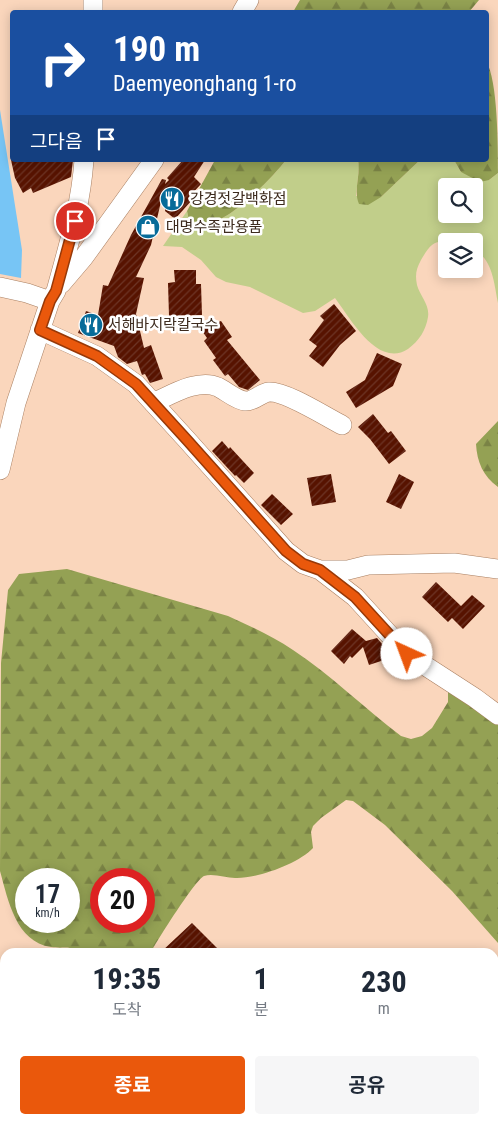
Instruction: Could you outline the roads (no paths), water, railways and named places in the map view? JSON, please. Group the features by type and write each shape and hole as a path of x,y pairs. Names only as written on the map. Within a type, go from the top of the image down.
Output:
{"street":[{"path":"0,470 16,403 53,296 75,221 83,179 84,162"},
{"path":"53,296 84,257 153,162"},
{"path":"0,287 53,296"},
{"path":"40,330 97,356 136,384 286,551 303,564 320,570 355,597 407,654 498,715"},
{"path":"153,402 194,386 211,384 227,391 242,401 250,402 268,392 282,394 342,425"},
{"path":"320,570 348,570 368,566 446,563 498,569"}],"water":[{"path":"0,110 22,250 21,278 0,274"}],"place":[{"name":"강경젓갈백화점","path":"172,199"},
{"name":"대명수족관용품","path":"148,227"},
{"name":"서해바지락칼국수","path":"91,325"}]}
